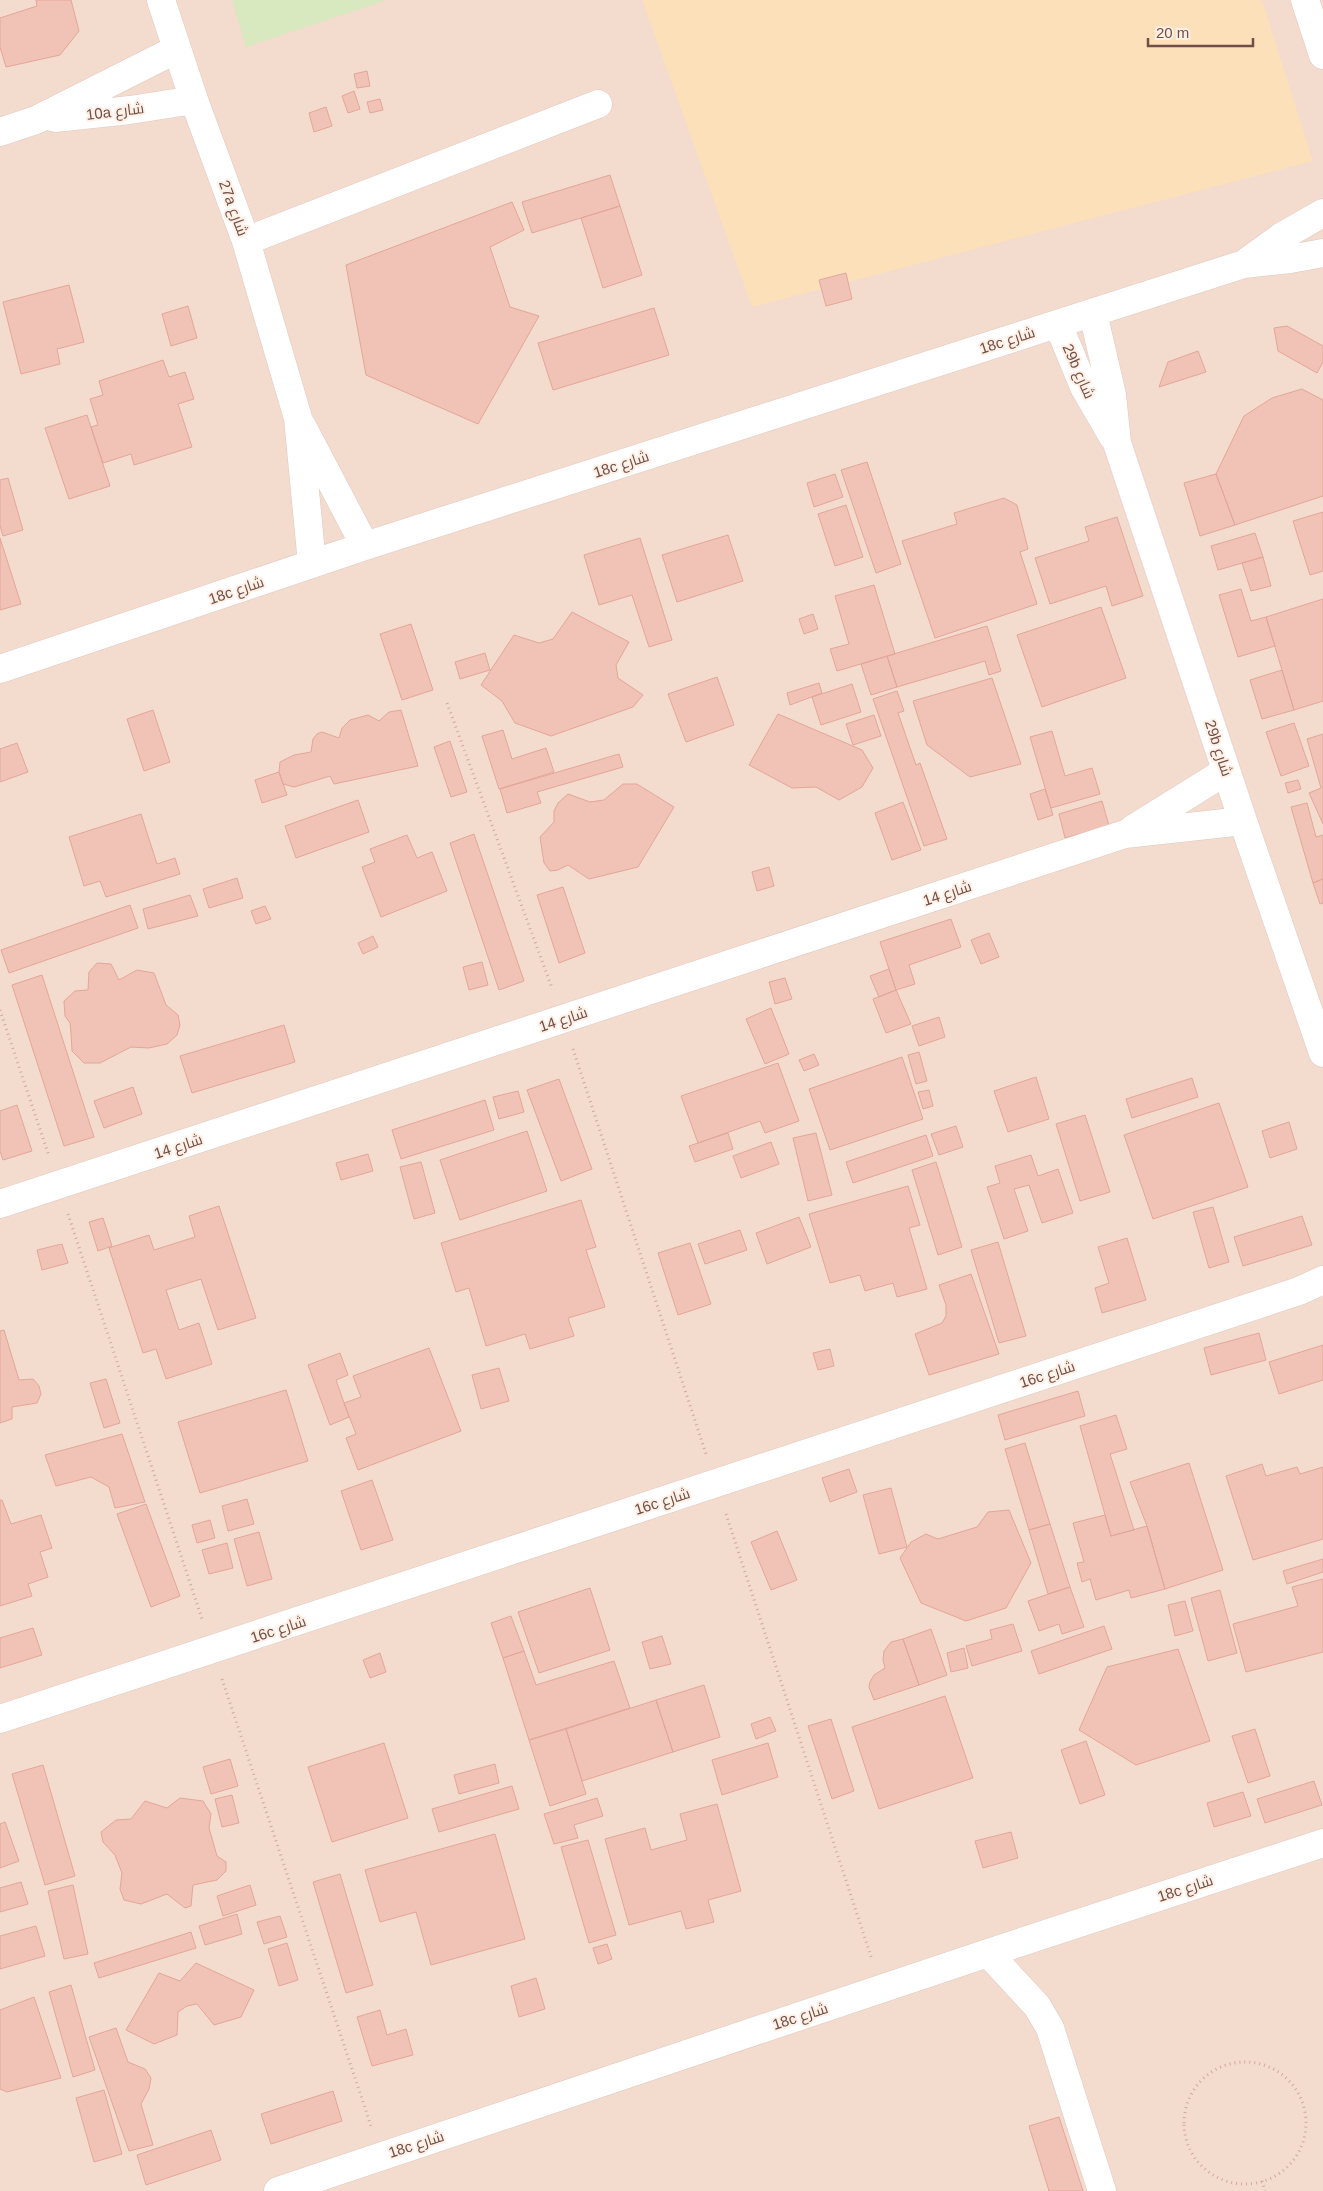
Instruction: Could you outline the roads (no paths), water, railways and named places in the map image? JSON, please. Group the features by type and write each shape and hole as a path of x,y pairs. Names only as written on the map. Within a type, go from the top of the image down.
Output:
{"street":[{"name":"27a شارع","path":"161,0 194,100 246,241 298,418 312,564"},
{"path":"1306,0 1323,55"},
{"name":"10a شارع","path":"0,132 36,120 177,50"},
{"name":"10a شارع","path":"36,120 130,110 194,100"},
{"path":"246,241 598,104"},
{"name":"18c شارع","path":"1244,264 1281,237 1323,213"},
{"name":"18c شارع","path":"0,669 365,546 1244,264 1323,253"},
{"name":"29b شارع","path":"1093,313 1109,377 1117,443 1226,771 1323,1053"},
{"name":"29b شارع","path":"1058,324 1084,387 1117,443"},
{"name":"27a شارع","path":"298,418 365,546"},
{"name":"شارع 14","path":"1125,834 1226,771"},
{"name":"شارع 14","path":"0,1204 1125,834 1243,821"},
{"name":"16c شارع","path":"0,1719 1299,1292 1323,1280"},
{"name":"18c شارع","path":"278,2191 381,2155 1323,1843"},
{"path":"988,1953 1037,2006 1050,2028 1102,2191"}]}
